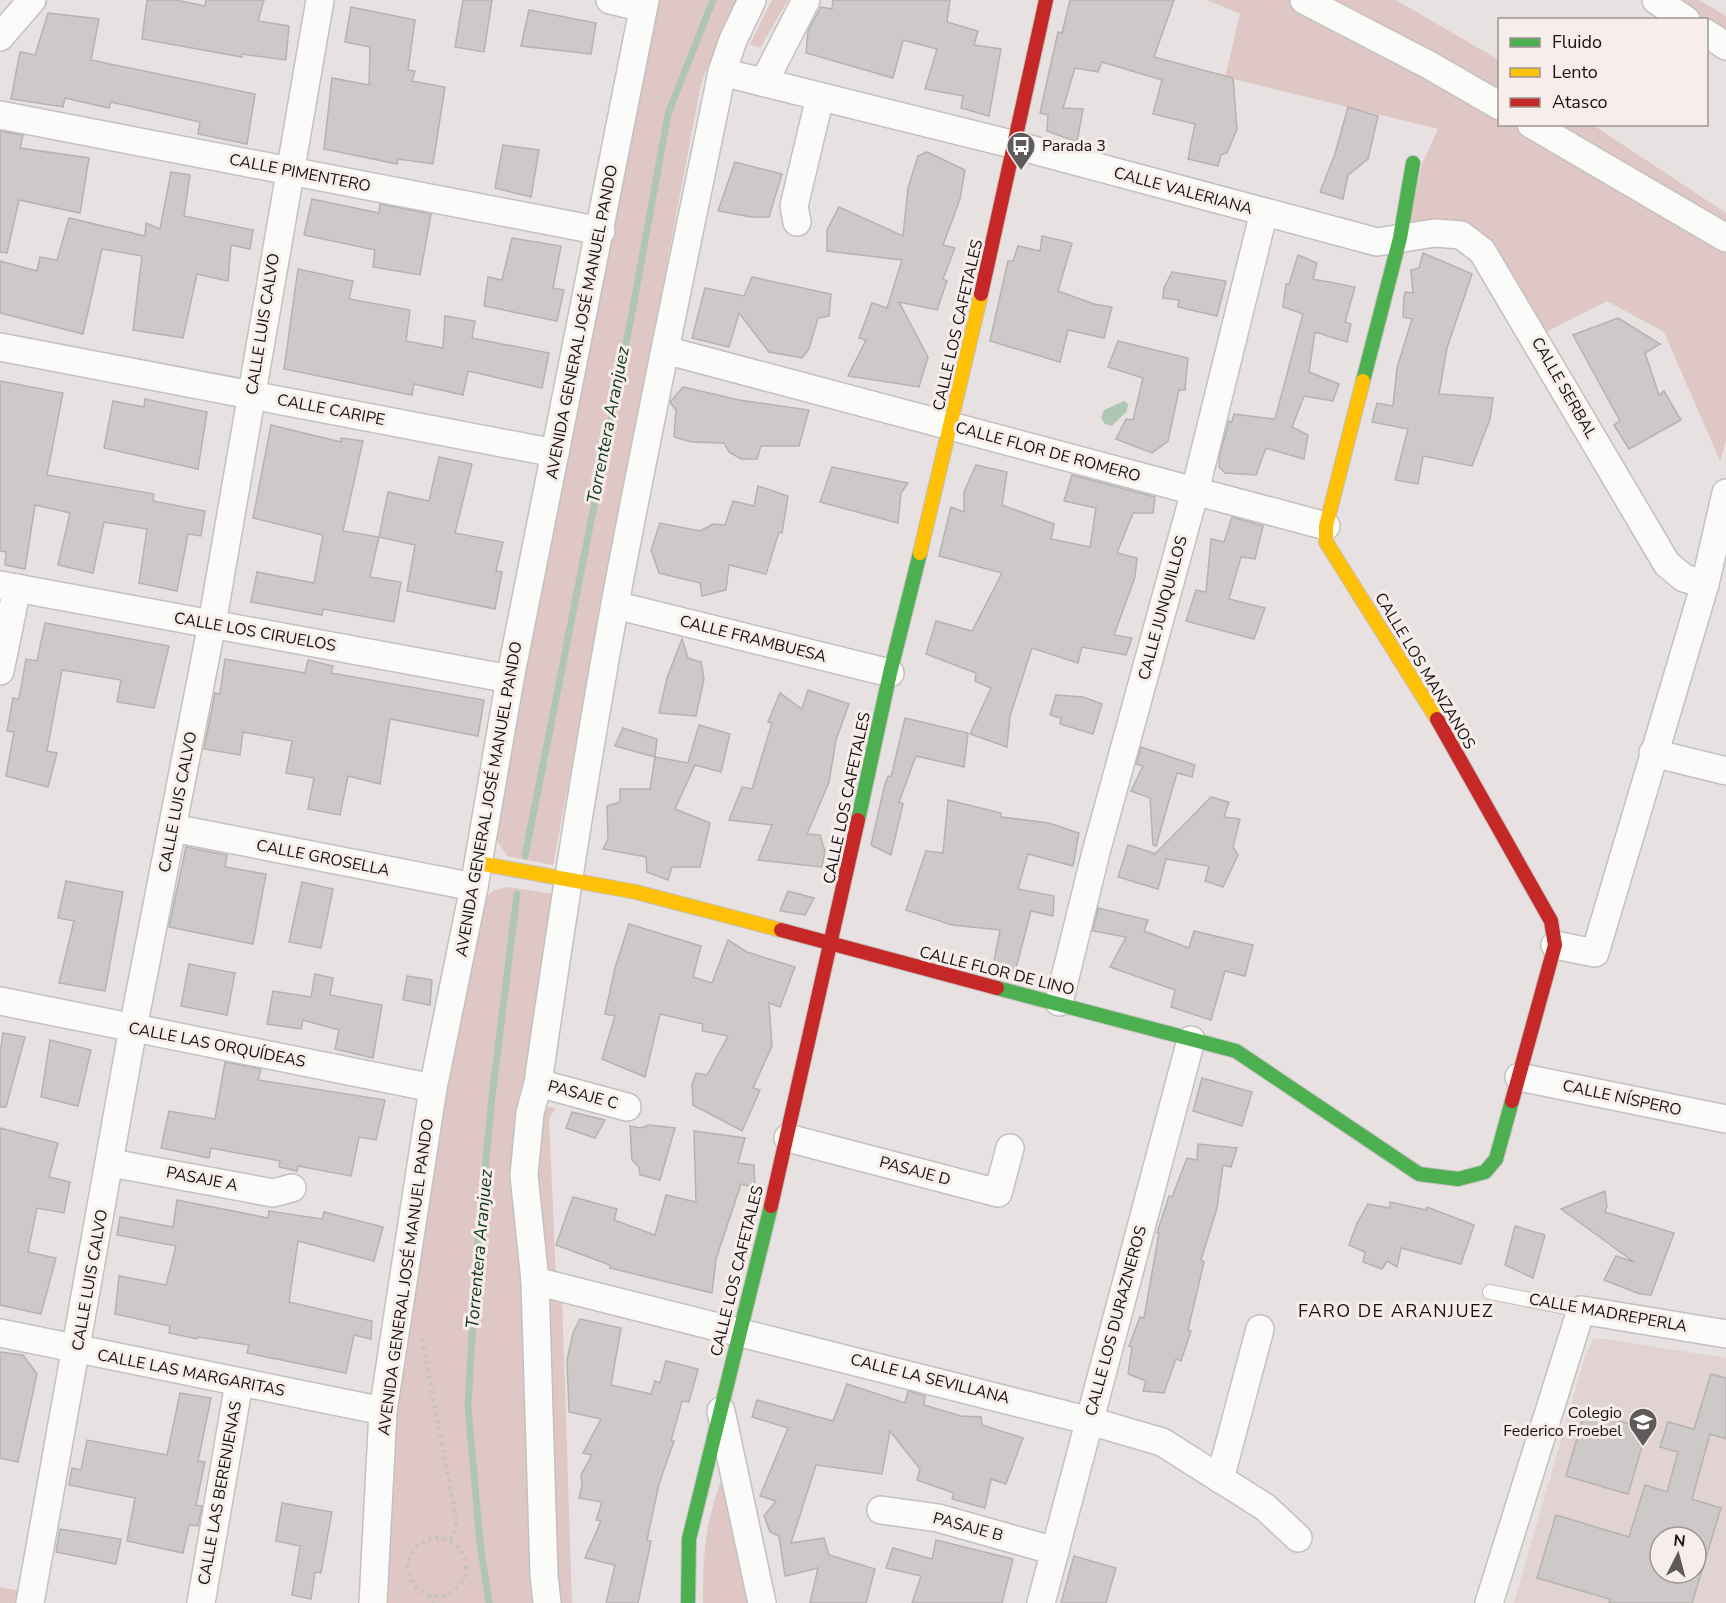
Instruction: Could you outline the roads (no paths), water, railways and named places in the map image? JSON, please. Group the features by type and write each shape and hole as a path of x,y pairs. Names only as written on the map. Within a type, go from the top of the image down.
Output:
{"street":[{"path":"0,37 32,0"},
{"name":"CALLE LUIS CALVO","path":"30,1603 134,1028 212,624 288,171 320,0"},
{"path":"610,0 644,4"},
{"path":"547,1603 535,1281 524,1174 530,1113 538,1083 568,880 615,605 665,350 722,72 733,40 752,0"},
{"path":"764,82 806,0"},
{"name":"CALLE LOS CAFETALES","path":"688,1603 689,1539 788,1138 832,946 890,673 952,427 1046,0"},
{"path":"1304,0 1429,65 1498,105"},
{"path":"1656,0 1683,18"},
{"name":"AVENIDA GENERAL JOSÉ MANUEL PANDO","path":"373,1603 383,1411 433,1089 476,875 510,679 601,231 644,4"},
{"path":"1708,34 1726,46"},
{"name":"CALLE VALERIANA","path":"722,72 1015,145 1377,242 1400,238"},
{"path":"797,222 794,206 820,97"},
{"name":"CALLE PIMENTERO","path":"0,114 601,231"},
{"path":"1535,126 1726,238"},
{"name":"CALLE LOS MANZANOS","path":"1413,164 1400,226 1400,238 1326,526 1326,542 1442,727 1551,921 1555,945 1494,1164 1477,1176"},
{"name":"CALLE JUNQUILLOS","path":"1059,1002 1096,852 1195,491 1264,212"},
{"name":"CALLE SERBAL","path":"1400,238 1435,233 1461,235 1482,250 1666,564 1684,579 1705,584"},
{"name":"CALLE CARIPE","path":"0,347 555,453"},
{"name":"CALLE FLOR DE ROMERO","path":"665,350 1326,526"},
{"path":"1555,945 1595,953 1705,584 1726,493"},
{"path":"0,670 8,587"},
{"name":"CALLE LOS CIRUELOS","path":"8,587 510,679"},
{"name":"CALLE FRAMBUESA","path":"615,605 890,673"},
{"path":"1653,753 1726,771"},
{"name":"CALLE GROSELLA","path":"172,828 476,875"},
{"name":"CALLE FLOR DE LINO","path":"476,875 568,880 636,892 832,946 1059,1002 1236,1051 1419,1174 1452,1179 1477,1176"},
{"name":"CALLE LAS ORQUÍDEAS","path":"0,1000 433,1089"},
{"name":"CALLE LOS DURAZNEROS","path":"1041,1603 1191,1040"},
{"name":"CALLE NÍSPERO","path":"1519,1077 1726,1119"},
{"name":"PASAJE C","path":"538,1083 627,1107"},
{"name":"PASAJE D","path":"788,1138 998,1193 1010,1148"},
{"name":"PASAJE A","path":"111,1162 273,1193 292,1188"},
{"name":"CALLE LA SEVILLANA","path":"535,1281 739,1330 1090,1421 1162,1442 1265,1507 1298,1538"},
{"path":"1489,1603 1581,1310"},
{"name":"CALLE MADREPERLA","path":"1581,1310 1726,1334"},
{"path":"1220,1479 1260,1329"},
{"name":"CALLE LAS MARGARITAS","path":"0,1333 383,1411"},
{"name":"CALLE LAS BERENJENAS","path":"201,1603 239,1383"},
{"path":"720,1409 762,1603"},
{"name":"PASAJE B","path":"881,1510 938,1518 1055,1551"}],"lane":[{"name":"CALLE MADREPERLA","path":"1490,1292 1581,1310"}],"waterway":[{"name":"Torrentera Aranjuez","path":"525,856 632,313 668,114 713,0"},
{"name":"Torrentera Aranjuez","path":"489,1603 480,1543 468,1406 477,1250 492,1097 517,894"}],"place":[{"name":"Parada 3","path":"1021,172"},
{"name":"Colegio Federico Froebel","path":"1643,1448"}],"district":[{"name":"FARO DE ARANJUEZ","path":"1396,1311"}]}
